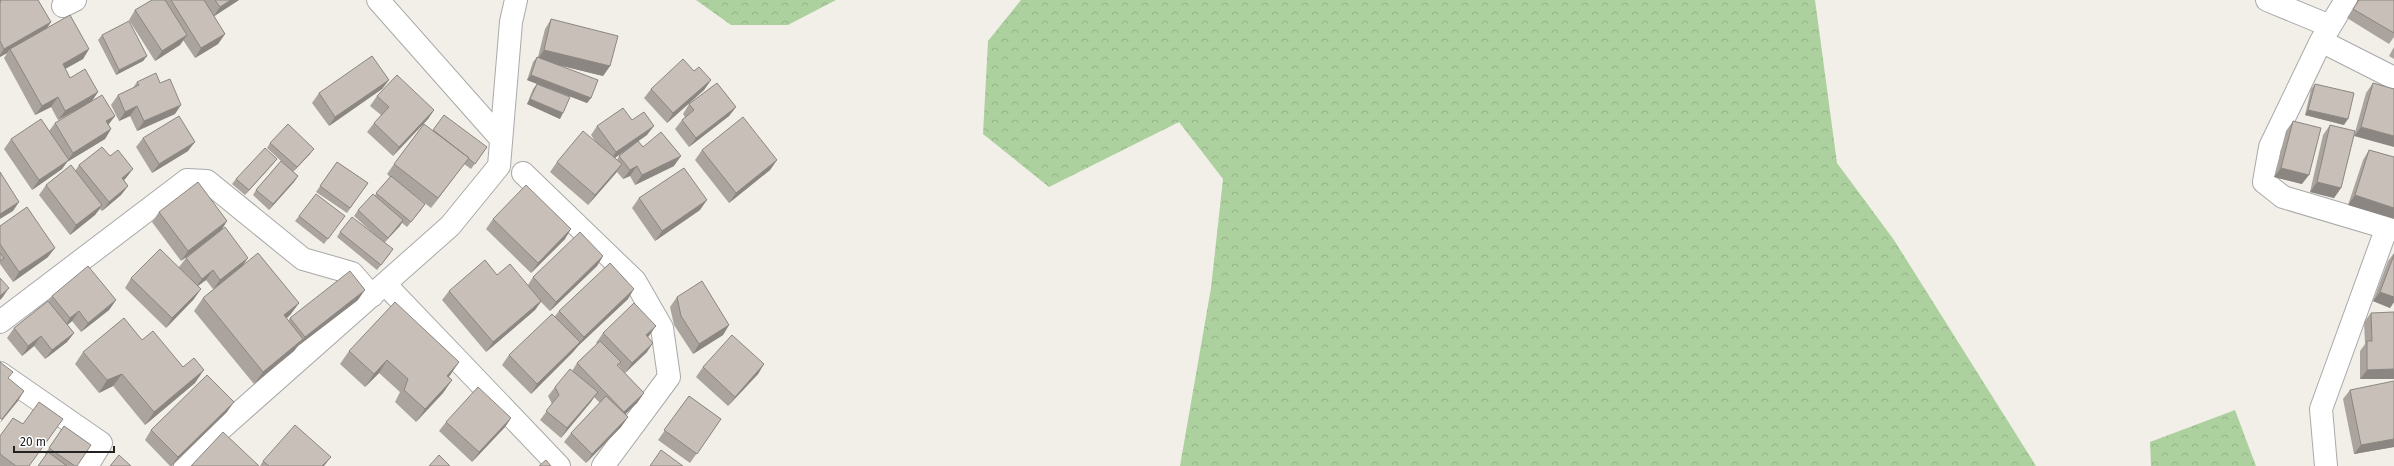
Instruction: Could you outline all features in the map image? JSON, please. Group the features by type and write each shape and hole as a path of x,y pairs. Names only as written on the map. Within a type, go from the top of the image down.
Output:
{"street":[{"path":"378,0 502,138"},
{"path":"185,466 222,428 450,226 499,166 511,22 516,0"},
{"path":"2267,0 2326,33 2394,78"},
{"path":"2326,466 2321,409 2390,228 2283,197 2264,182 2270,147 2326,33 2346,0"},
{"path":"523,173 635,281 662,328 669,377 603,466"},
{"path":"0,322 187,180 207,181 304,259 352,273 379,290 559,466"},
{"path":"0,373 101,443 87,466"}],"green space":[{"path":"696,0 836,0 788,25 731,25"},
{"path":"1021,0 1815,0 1837,163 1894,240 2036,466 1180,466 1211,288 1223,179 1179,122 1049,187 983,134 988,41"},
{"path":"2235,410 2256,466 2151,466 2150,442"}],"building":[{"path":"1,0 38,0 51,22 4,49 0,41"},
{"path":"152,0 165,0 187,35 162,51 135,10"},
{"path":"171,0 204,0 225,34 201,48"},
{"path":"215,0 231,0 220,7"},
{"path":"2359,0 2394,0 2394,33 2353,9"},
{"path":"70,15 89,49 63,64 70,78 85,69 98,92 65,111 58,97 42,106 10,49"},
{"path":"551,19 618,36 610,66 544,50"},
{"path":"129,21 147,56 119,70 102,35"},
{"path":"372,56 389,80 335,117 319,93"},
{"path":"537,57 598,80 591,98 531,75"},
{"path":"683,59 694,71 699,67 711,80 673,113 651,89"},
{"path":"156,73 160,83 170,79 181,105 144,121 137,106 125,112 118,95 139,85 137,82"},
{"path":"397,75 434,110 399,147 374,123 389,107 377,96"},
{"path":"717,83 736,107 696,138 682,120 694,110 689,104"},
{"path":"2373,83 2394,89 2394,136 2361,127"},
{"path":"537,84 570,97 563,113 530,99"},
{"path":"2315,84 2354,93 2348,119 2308,110"},
{"path":"102,95 115,116 106,121 111,129 73,153 55,123"},
{"path":"623,108 632,120 644,112 654,126 616,152 597,126"},
{"path":"444,115 487,147 475,164 433,130"},
{"path":"179,116 195,142 159,164 143,138"},
{"path":"743,117 777,160 736,193 702,150"},
{"path":"41,119 69,160 39,180 11,139"},
{"path":"2293,121 2321,128 2309,175 2281,168"},
{"path":"288,124 314,149 297,167 270,143"},
{"path":"424,124 469,158 438,198 394,164"},
{"path":"2330,125 2355,131 2341,188 2317,182"},
{"path":"583,131 622,164 595,195 557,162"},
{"path":"661,132 681,156 642,175 637,166 630,170 619,156 638,141 643,147"},
{"path":"102,147 110,156 118,150 133,169 122,178 128,186 109,202 79,165"},
{"path":"265,148 277,159 249,190 236,179"},
{"path":"2369,150 2394,157 2394,208 2355,195"},
{"path":"281,161 298,176 273,204 256,190"},
{"path":"337,162 368,183 350,208 320,186"},
{"path":"71,165 102,205 76,225 46,185"},
{"path":"684,168 707,200 662,231 639,198"},
{"path":"0,172 19,202 0,214"},
{"path":"391,176 425,204 411,222 376,193"},
{"path":"198,182 227,221 188,251 159,212"},
{"path":"526,185 571,229 538,263 493,219"},
{"path":"316,194 345,216 328,239 299,216"},
{"path":"373,194 403,220 388,238 358,210"},
{"path":"27,207 55,248 19,272 0,244 0,226"},
{"path":"352,217 393,249 381,265 340,232"},
{"path":"225,227 248,258 220,280 213,270 202,279 186,258"},
{"path":"580,232 603,256 556,302 533,277"},
{"path":"160,249 201,289 172,318 131,278"},
{"path":"0,253 4,258 0,261"},
{"path":"258,253 299,303 284,315 303,339 263,372 203,298"},
{"path":"2394,255 2394,297 2380,292"},
{"path":"485,260 497,275 510,264 541,301 493,342 449,291"},
{"path":"610,263 634,289 584,337 559,311"},
{"path":"88,266 116,300 88,323 79,311 70,318 52,296"},
{"path":"350,271 365,290 305,337 290,318"},
{"path":"0,278 9,288 0,296"},
{"path":"702,281 729,325 699,344 681,316 677,297"},
{"path":"48,301 74,333 52,350 41,336 28,346 14,328"},
{"path":"395,302 459,362 447,376 452,380 425,409 404,390 408,379 387,360 374,374 349,351"},
{"path":"634,303 656,326 646,335 653,343 632,363 603,333"},
{"path":"2394,312 2394,369 2367,370 2367,341 2372,341 2371,313"},
{"path":"552,314 580,342 537,384 509,355"},
{"path":"124,318 142,340 153,331 183,367 194,358 204,370 154,412 122,374 107,380 83,352"},
{"path":"732,335 764,364 735,397 703,367"},
{"path":"600,341 621,362 617,365 644,393 624,412 577,363"},
{"path":"0,362 13,372 8,378 24,391 2,419 0,418"},
{"path":"570,369 598,392 567,428 546,411 559,395 555,387"},
{"path":"207,375 234,402 178,457 151,430"},
{"path":"2394,381 2394,439 2361,445 2350,390"},
{"path":"478,387 511,418 479,452 446,422"},
{"path":"606,396 628,417 592,454 571,433"},
{"path":"689,396 721,419 697,454 664,430"},
{"path":"39,402 63,419 29,466 16,466 0,454 0,436 13,418 23,424"},
{"path":"295,425 331,457 322,466 269,466 263,461"},
{"path":"64,426 91,445 77,466 49,448"},
{"path":"223,432 259,466 191,466"},
{"path":"661,450 683,466 650,466"},
{"path":"48,452 67,466 38,466"},
{"path":"119,455 131,466 110,466"},
{"path":"439,455 450,466 429,466"},
{"path":"546,460 551,466 539,466"}]}
